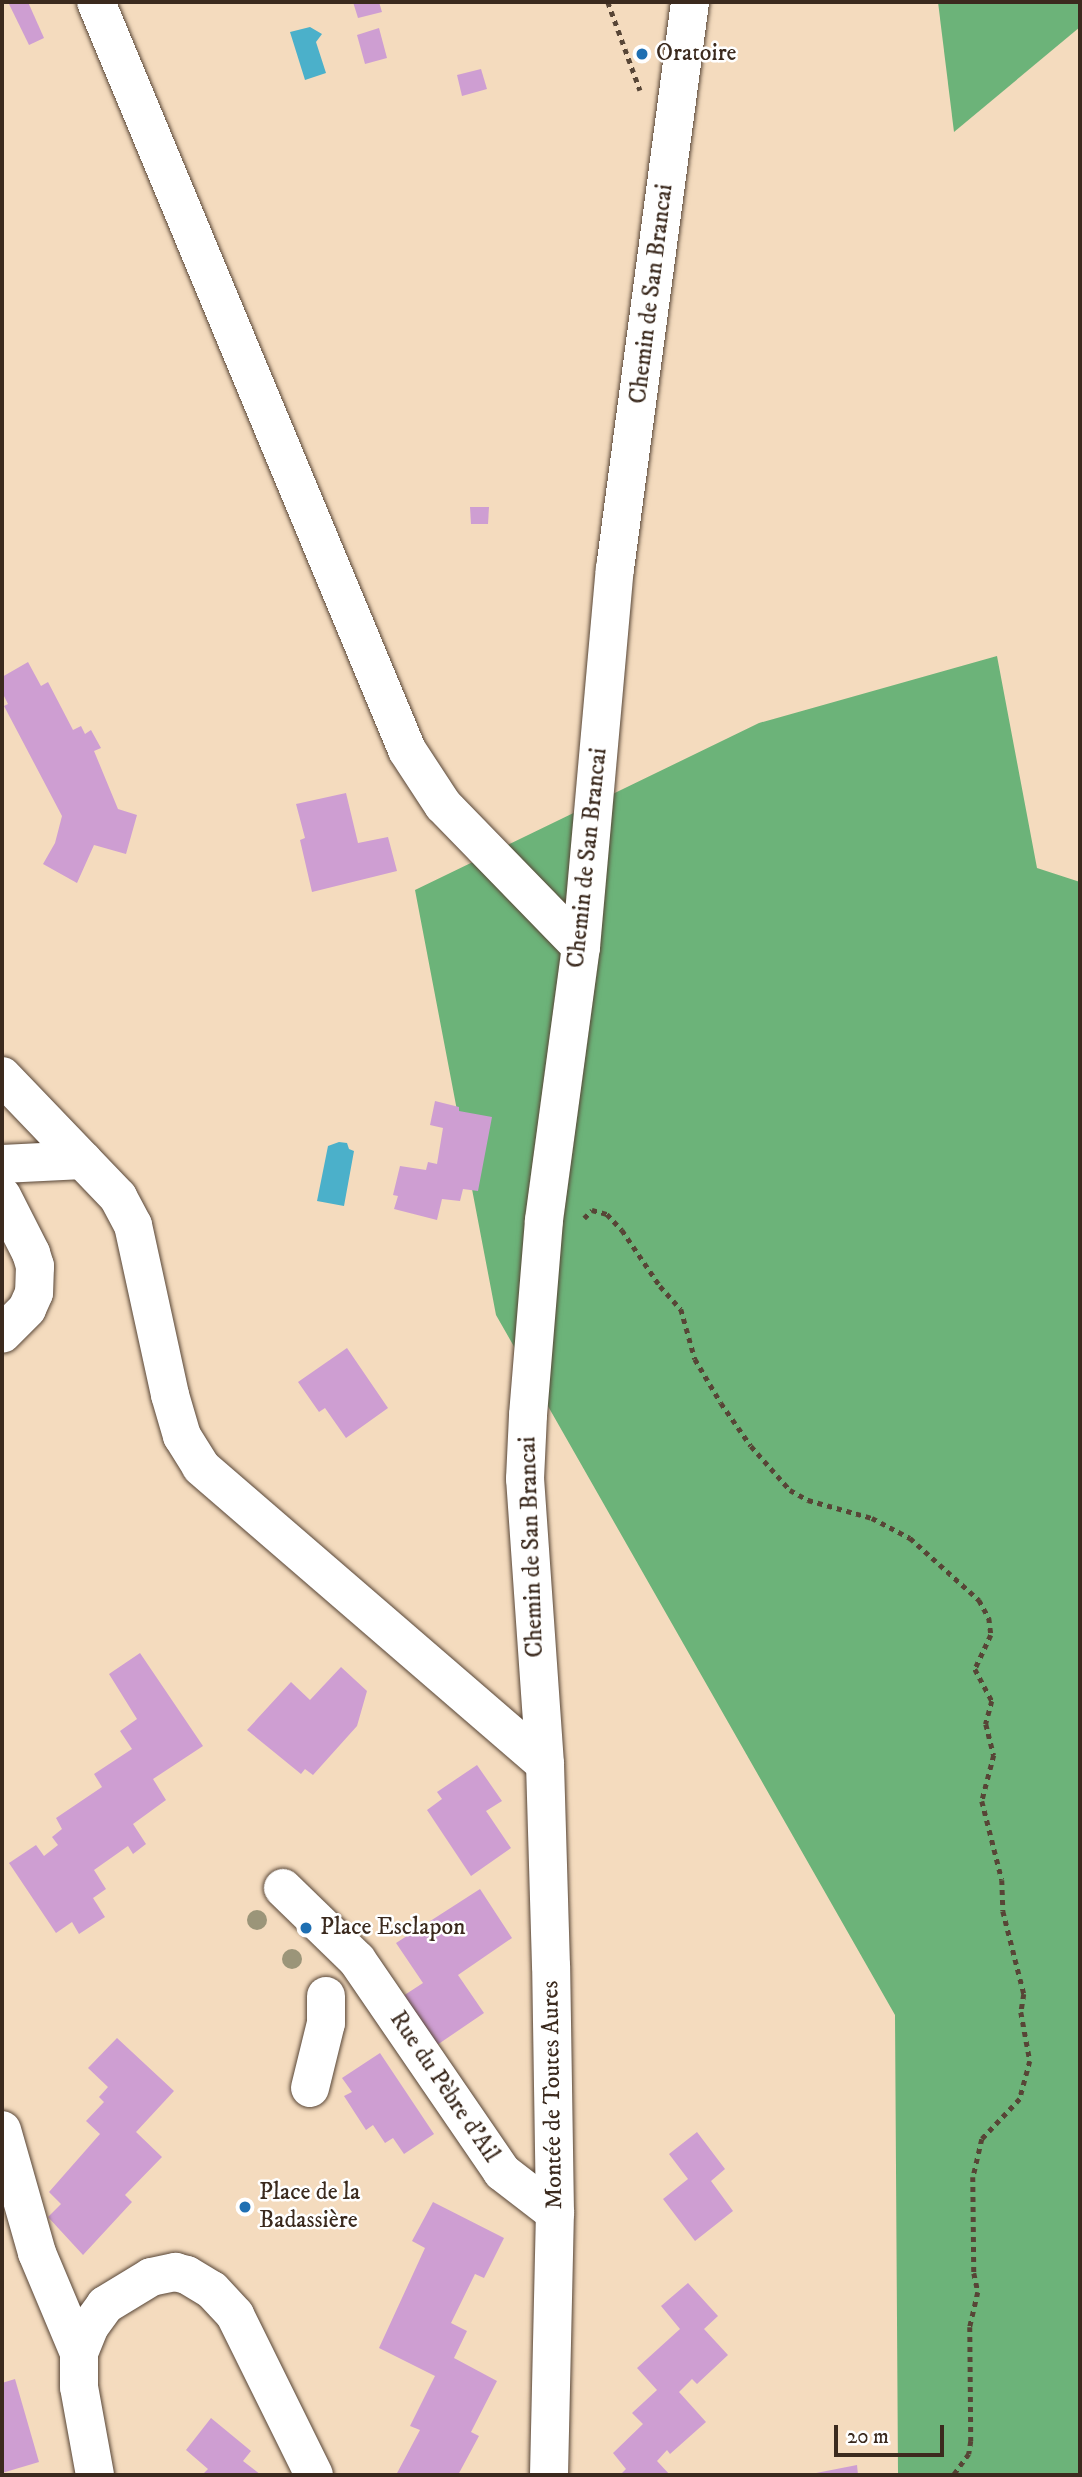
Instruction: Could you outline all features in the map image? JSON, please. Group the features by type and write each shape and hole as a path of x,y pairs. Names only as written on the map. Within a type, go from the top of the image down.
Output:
{"street":[{"path":"96,2 407,750 443,805 581,947"},
{"name":"Chemin de San Brancai","path":"540,1716 525,1479 541,1250 581,947 615,569 690,2"},
{"path":"2,1076 118,1197 133,1225 170,1395 182,1436 201,1467 545,1764"},
{"path":"2,1164 83,1160"},
{"path":"2,1196 31,1253 34,1293 27,1309 2,1334"},
{"name":"Montée de Toutes Aures","path":"540,1716 545,1764 555,2213 552,2473"},
{"name":"Rue du Pèbre d'Ail","path":"283,1888 346,1946 502,2172 555,2213"},
{"path":"310,2088 326,2022 326,1996"},
{"path":"2,2130 37,2253 79,2353"},
{"path":"95,2475 79,2387 79,2353 90,2326 115,2296 161,2273 187,2275 199,2281 225,2302 235,2315 314,2475"}],"path":[{"path":"608,2 641,92"},
{"path":"541,1250 592,1210 607,1214 681,1309 695,1359 721,1403 773,1473 790,1490 808,1500 872,1518 910,1538 979,1600 989,1618 991,1635 975,1669 992,1701 986,1724 994,1755 982,1801 1002,1880 1003,1911 1024,1994 1021,2012 1030,2061 1020,2099 982,2139 973,2177 974,2273 978,2292 970,2328 971,2441 969,2454 954,2475"}],"green space":[{"path":"938,2 1080,2 1080,27 954,132"},
{"path":"997,656 1037,868 1080,882 1080,2475 898,2475 895,2015 496,1315 415,890 759,723"}],"water":[{"path":"310,27 322,34 316,42 326,73 305,80 290,32"},
{"path":"339,1142 347,1143 349,1149 354,1151 344,1206 317,1201 328,1146"}],"building":[{"path":"8,2 28,2 44,38 29,45"},
{"path":"353,2 379,2 382,12 358,18"},
{"path":"379,28 387,58 365,64 357,35"},
{"path":"481,69 487,89 462,96 457,75"},
{"path":"470,507 489,507 488,524 471,524"},
{"path":"28,662 41,686 48,682 73,730 81,726 85,734 91,730 101,748 94,751 118,809 137,815 126,854 94,845 77,883 43,864 55,843 62,816 4,706 8,704 2,692 2,677"},
{"path":"346,793 358,843 388,837 397,871 312,892 300,840 305,838 296,804"},
{"path":"435,1101 459,1107 459,1111 492,1117 478,1191 463,1189 460,1201 442,1199 437,1220 394,1209 398,1196 393,1195 400,1166 426,1170 428,1162 437,1164 443,1128 430,1125"},
{"path":"347,1348 388,1408 346,1438 325,1408 319,1412 298,1382"},
{"path":"140,1653 203,1746 153,1779 166,1800 133,1824 146,1844 133,1854 128,1846 94,1870 106,1889 93,1898 105,1917 79,1934 72,1922 56,1933 9,1863 36,1845 44,1856 58,1845 52,1837 62,1829 56,1818 102,1787 94,1774 132,1749 120,1731 137,1719 109,1674"},
{"path":"341,1667 367,1691 357,1726 313,1775 305,1769 301,1774 247,1730 291,1682 310,1700"},
{"path":"477,1765 502,1801 486,1811 511,1848 471,1876 427,1810 442,1799 437,1792"},
{"path":"480,1889 512,1938 458,1975 484,2013 437,2045 403,1996 423,1983 396,1943"},
{"path":"117,2038 174,2091 136,2132 162,2157 125,2195 132,2202 83,2255 48,2217 61,2204 49,2192 100,2134 86,2121 104,2102 99,2097 108,2087 88,2068"},
{"path":"380,2053 434,2134 404,2154 393,2138 385,2143 373,2125 366,2130 344,2096 352,2092 342,2078"},
{"path":"697,2132 725,2169 711,2181 733,2211 695,2241 663,2199 688,2179 669,2154"},
{"path":"433,2202 504,2238 484,2278 475,2274 451,2323 467,2331 454,2358 497,2381 471,2432 479,2436 458,2475 396,2475 420,2430 410,2426 435,2376 379,2348 425,2248 412,2241"},
{"path":"688,2283 718,2316 704,2329 728,2355 697,2384 692,2379 679,2392 706,2422 670,2454 667,2450 657,2461 670,2475 620,2475 626,2469 613,2453 643,2424 632,2413 657,2390 637,2368 680,2329 661,2306"},
{"path":"15,2379 39,2462 2,2473 2,2383"},
{"path":"211,2418 251,2451 243,2461 261,2475 202,2475 208,2469 186,2450"},
{"path":"857,2465 858,2475 811,2475 811,2474"}],"place":[{"name":"Oratoire","path":"642,54"},
{"name":"Place Esclapon","path":"306,1928"},
{"name":"Place de la Badassière","path":"245,2207"}]}
